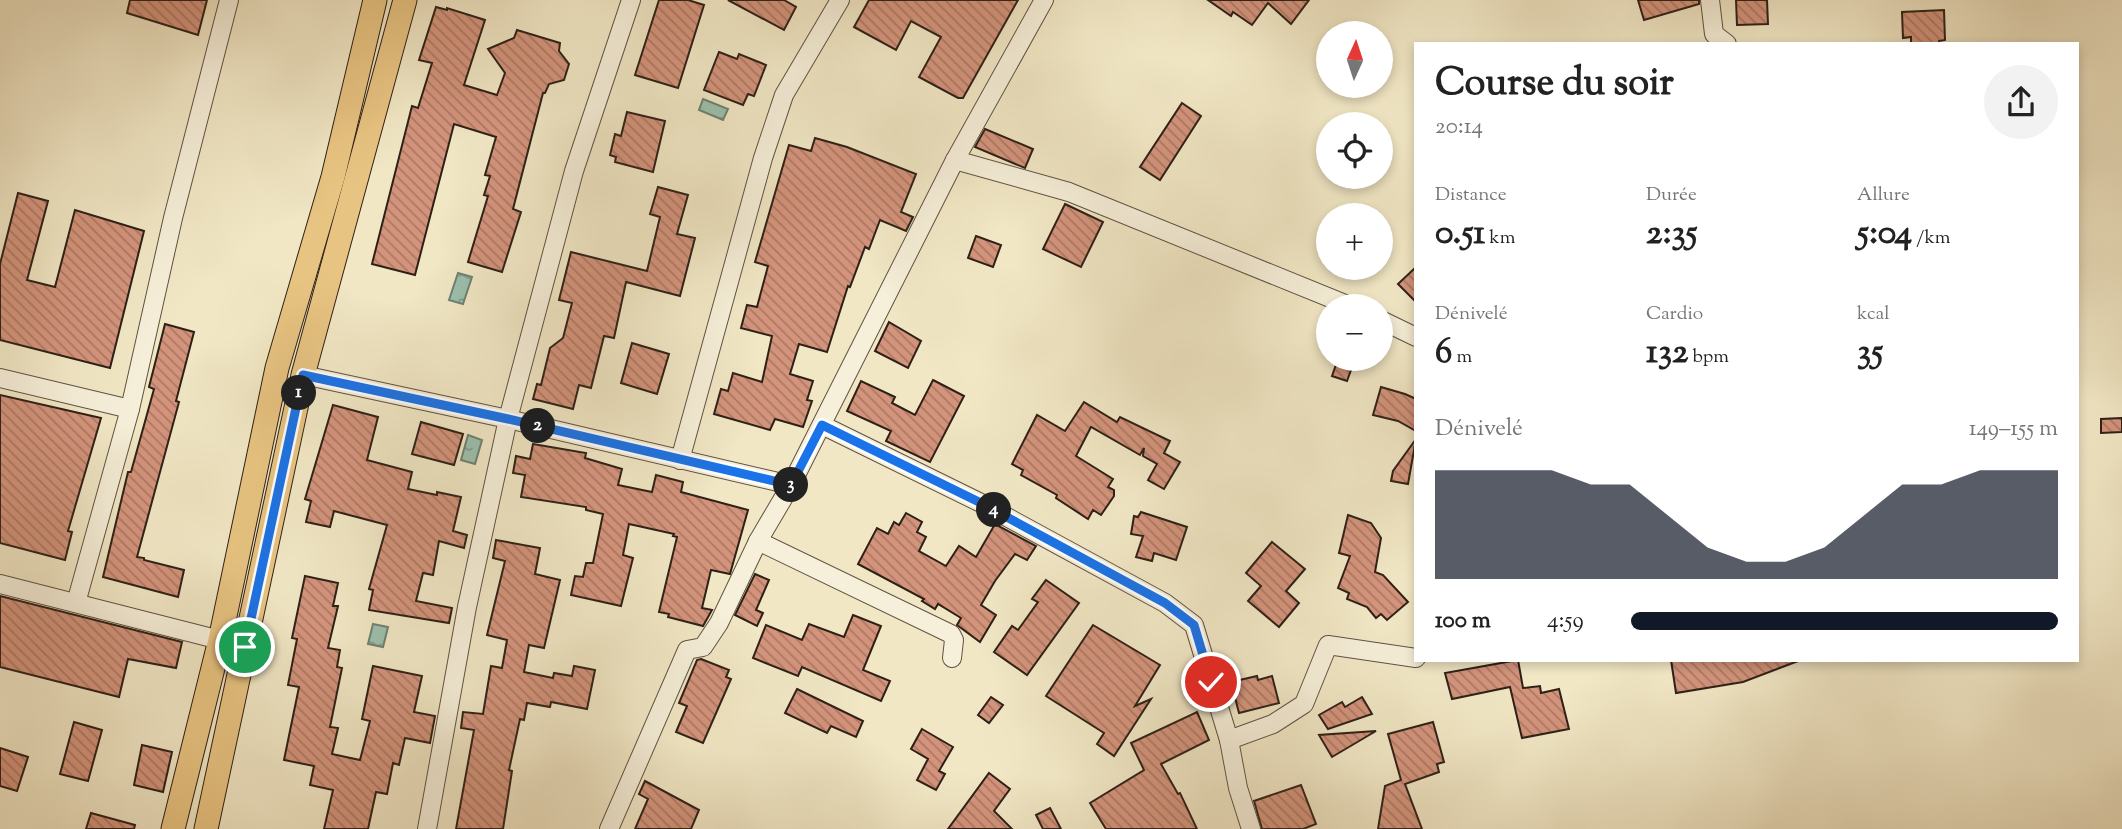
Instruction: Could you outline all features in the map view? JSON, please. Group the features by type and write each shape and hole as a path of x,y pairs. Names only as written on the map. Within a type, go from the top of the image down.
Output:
{"main road":[{"path":"173,829 220,640 277,368 333,177 375,0"},
{"path":"206,829 303,375 405,0"}],"street":[{"path":"76,603 130,409 173,218 229,0"},
{"path":"427,829 467,607 508,419 574,171 631,0"},
{"path":"680,460 763,158 784,95 840,0"},
{"path":"609,829 687,650 703,647 719,622 758,541 791,485 955,160 1044,0"},
{"path":"1710,0 1714,34 1724,42"},
{"path":"955,160 1069,192 1320,294"},
{"path":"1393,326 1414,336"},
{"path":"303,375 508,419 791,485"},
{"path":"0,378 130,409"},
{"path":"822,425 981,503 1165,603 1194,625 1229,740 1238,788 1251,829"},
{"path":"758,541 951,634 954,640 952,658"},
{"path":"0,584 220,640"},
{"path":"1229,740 1273,724 1304,704 1328,645 1414,658"}],"water":[{"path":"703,99 728,109 723,120 699,110"},
{"path":"458,273 472,277 463,304 449,300"},
{"path":"468,435 482,440 475,464 461,460"},
{"path":"373,624 388,627 383,647 368,644"}],"building":[{"path":"130,0 207,0 198,35 127,13"},
{"path":"659,0 688,0 704,5 678,88 635,75"},
{"path":"728,0 784,0 796,7 784,30"},
{"path":"869,0 1018,0 963,98 958,98 919,77 941,37 911,21 896,50 854,27"},
{"path":"1208,0 1309,0 1291,24 1268,3 1252,25 1233,12 1231,16"},
{"path":"1638,0 1699,0 1699,4 1644,20"},
{"path":"1736,0 1767,0 1768,24 1737,25"},
{"path":"436,7 485,20 464,85 497,95 505,73 488,49 514,38 517,30 560,43 559,51 569,64 564,80 549,84 543,93 513,209 521,212 502,272 468,262 488,196 484,195 490,176 485,175 496,137 454,124 415,275 372,264 412,106 418,108 432,63 419,60"},
{"path":"1944,10 1945,40 1911,42 1911,37 1903,38 1902,12"},
{"path":"719,52 737,59 739,54 766,65 754,96 748,94 743,105 704,90"},
{"path":"1182,103 1201,116 1160,180 1140,167"},
{"path":"627,112 665,121 653,172 615,162 616,157 610,155 615,134 621,136"},
{"path":"985,129 1033,149 1025,168 975,147"},
{"path":"815,138 847,147 916,174 901,212 913,217 906,231 880,220 869,249 865,247 850,287 848,286 827,352 799,344 790,374 813,381 807,400 812,401 803,427 775,419 770,430 714,414 721,389 728,391 733,373 762,382 772,336 741,328 747,305 757,307 768,266 755,262 789,145 811,151"},
{"path":"658,187 688,195 677,234 695,238 680,296 626,282 614,338 604,336 591,388 579,385 573,409 533,399 537,384 541,385 550,348 563,338 572,303 559,300 571,252 647,271 660,217 650,214"},
{"path":"18,193 48,201 27,280 55,287 75,210 144,231 110,368 0,340 0,264"},
{"path":"1065,204 1103,222 1081,267 1043,249"},
{"path":"976,236 1001,245 993,267 968,258"},
{"path":"1414,269 1414,300 1398,284"},
{"path":"889,322 921,341 908,368 875,351"},
{"path":"165,324 194,332 176,401 179,402 137,557 184,570 178,597 103,577 128,472 131,472 154,389 149,387"},
{"path":"632,343 669,354 657,394 621,383"},
{"path":"1334,371 1351,371 1347,381 1332,376"},
{"path":"933,380 964,396 930,462 886,441 891,431 847,411 861,381 895,397 892,403 915,415"},
{"path":"1381,387 1414,398 1414,430 1398,421 1373,415"},
{"path":"0,395 101,418 68,531 72,532 65,560 0,543"},
{"path":"1084,402 1117,422 1120,417 1170,441 1164,453 1180,462 1164,489 1148,480 1157,464 1143,456 1144,448 1140,455 1091,427 1076,456 1113,479 1108,487 1114,490 1114,496 1101,515 1093,510 1088,519 1056,498 1057,495 1021,475 1023,470 1012,464 1037,415 1065,431"},
{"path":"333,405 378,417 367,460 412,472 408,489 461,497 453,531 467,535 464,548 439,541 433,575 423,573 416,601 452,608 449,623 369,610 373,590 369,589 387,525 334,511 330,527 306,522 311,501 305,499"},
{"path":"2122,418 2122,432 2101,433 2101,419"},
{"path":"421,422 463,434 454,465 412,454"},
{"path":"1414,442 1408,484 1391,481 1393,471"},
{"path":"533,444 586,453 585,458 622,469 618,485 652,492 656,475 683,482 681,492 748,510 730,574 711,570 702,608 712,610 703,626 659,612 677,537 673,536 674,534 629,524 623,555 633,558 621,606 571,595 575,576 583,577 586,563 593,563 603,514 586,510 586,507 521,497 525,475 513,473 516,456 530,459"},
{"path":"1141,512 1187,527 1176,560 1154,553 1152,561 1136,557 1143,536 1131,534 1134,516 1138,517"},
{"path":"906,513 922,522 917,532 926,537 919,551 946,566 959,546 976,557 995,524 1036,546 1027,560 1015,554 981,605 996,615 980,642 957,625 961,618 938,604 935,609 922,601 924,599 858,564 877,528 888,534 894,522 899,525"},
{"path":"1348,515 1371,523 1381,538 1375,572 1383,575 1408,602 1387,620 1381,614 1376,618 1367,607 1347,599 1349,593 1338,588 1350,556 1339,553"},
{"path":"496,540 540,548 535,574 560,580 544,648 529,645 524,672 553,678 554,673 572,676 574,666 595,670 587,709 551,702 550,707 527,703 524,720 520,719 509,770 512,771 503,829 456,829 474,730 461,728 463,712 483,714 491,666 502,668 507,640 487,635 505,561 493,558"},
{"path":"1272,542 1305,569 1286,591 1299,603 1279,627 1248,601 1261,586 1246,573"},
{"path":"755,574 769,580 756,610 763,613 757,626 735,615"},
{"path":"305,576 338,583 333,606 338,606 328,648 340,650 337,667 342,668 330,727 338,728 332,754 360,760 370,721 362,719 373,666 422,676 414,712 435,716 430,743 405,738 399,765 393,763 387,794 376,792 368,829 324,829 333,790 310,785 314,766 284,760 299,687 288,685 297,639 292,638"},
{"path":"1046,580 1079,603 1027,675 994,652 1012,626 1018,630 1038,602 1032,599"},
{"path":"0,596 182,642 176,668 128,659 119,697 0,667"},
{"path":"853,615 881,626 863,670 890,681 881,701 802,667 798,676 753,658 766,625 802,640 809,624 844,637"},
{"path":"1093,625 1160,665 1135,706 1151,699 1114,756 1097,744 1104,733 1046,696"},
{"path":"701,659 729,670 726,677 731,679 703,743 676,732 687,706 679,703 697,660"},
{"path":"1518,662 1523,688 1540,686 1541,693 1559,689 1569,729 1522,738 1510,687 1452,699 1445,673"},
{"path":"1671,662 1795,662 1743,682 1676,693"},
{"path":"1257,676 1258,680 1272,676 1279,703 1239,713 1231,682"},
{"path":"797,689 863,721 856,737 831,726 827,733 785,713"},
{"path":"991,697 1003,705 989,723 978,715"},
{"path":"1362,697 1372,714 1328,729 1319,715 1342,702 1345,707"},
{"path":"1197,712 1209,740 1161,764 1178,794 1180,793 1197,829 1106,829 1090,803 1144,770 1131,743"},
{"path":"74,722 102,730 88,781 60,774"},
{"path":"1433,722 1444,762 1437,764 1439,772 1405,784 1422,829 1378,829 1385,786 1401,780 1388,734"},
{"path":"922,729 953,747 939,771 945,774 936,790 917,780 928,759 911,749"},
{"path":"1376,731 1332,757 1319,735"},
{"path":"142,745 172,752 163,792 134,785"},
{"path":"0,748 28,757 17,791 0,786"},
{"path":"989,773 1010,789 994,811 1012,829 948,829"},
{"path":"645,781 699,810 691,829 635,829 648,799 639,794"},
{"path":"1301,785 1316,824 1303,829 1262,829 1254,801"},
{"path":"1050,808 1061,829 1043,829 1036,815"},
{"path":"91,813 135,825 134,829 86,829"}],"route":[{"path":"245,647 303,375 508,419 791,485 822,425 981,503 1165,603 1194,625 1211,682"}]}
